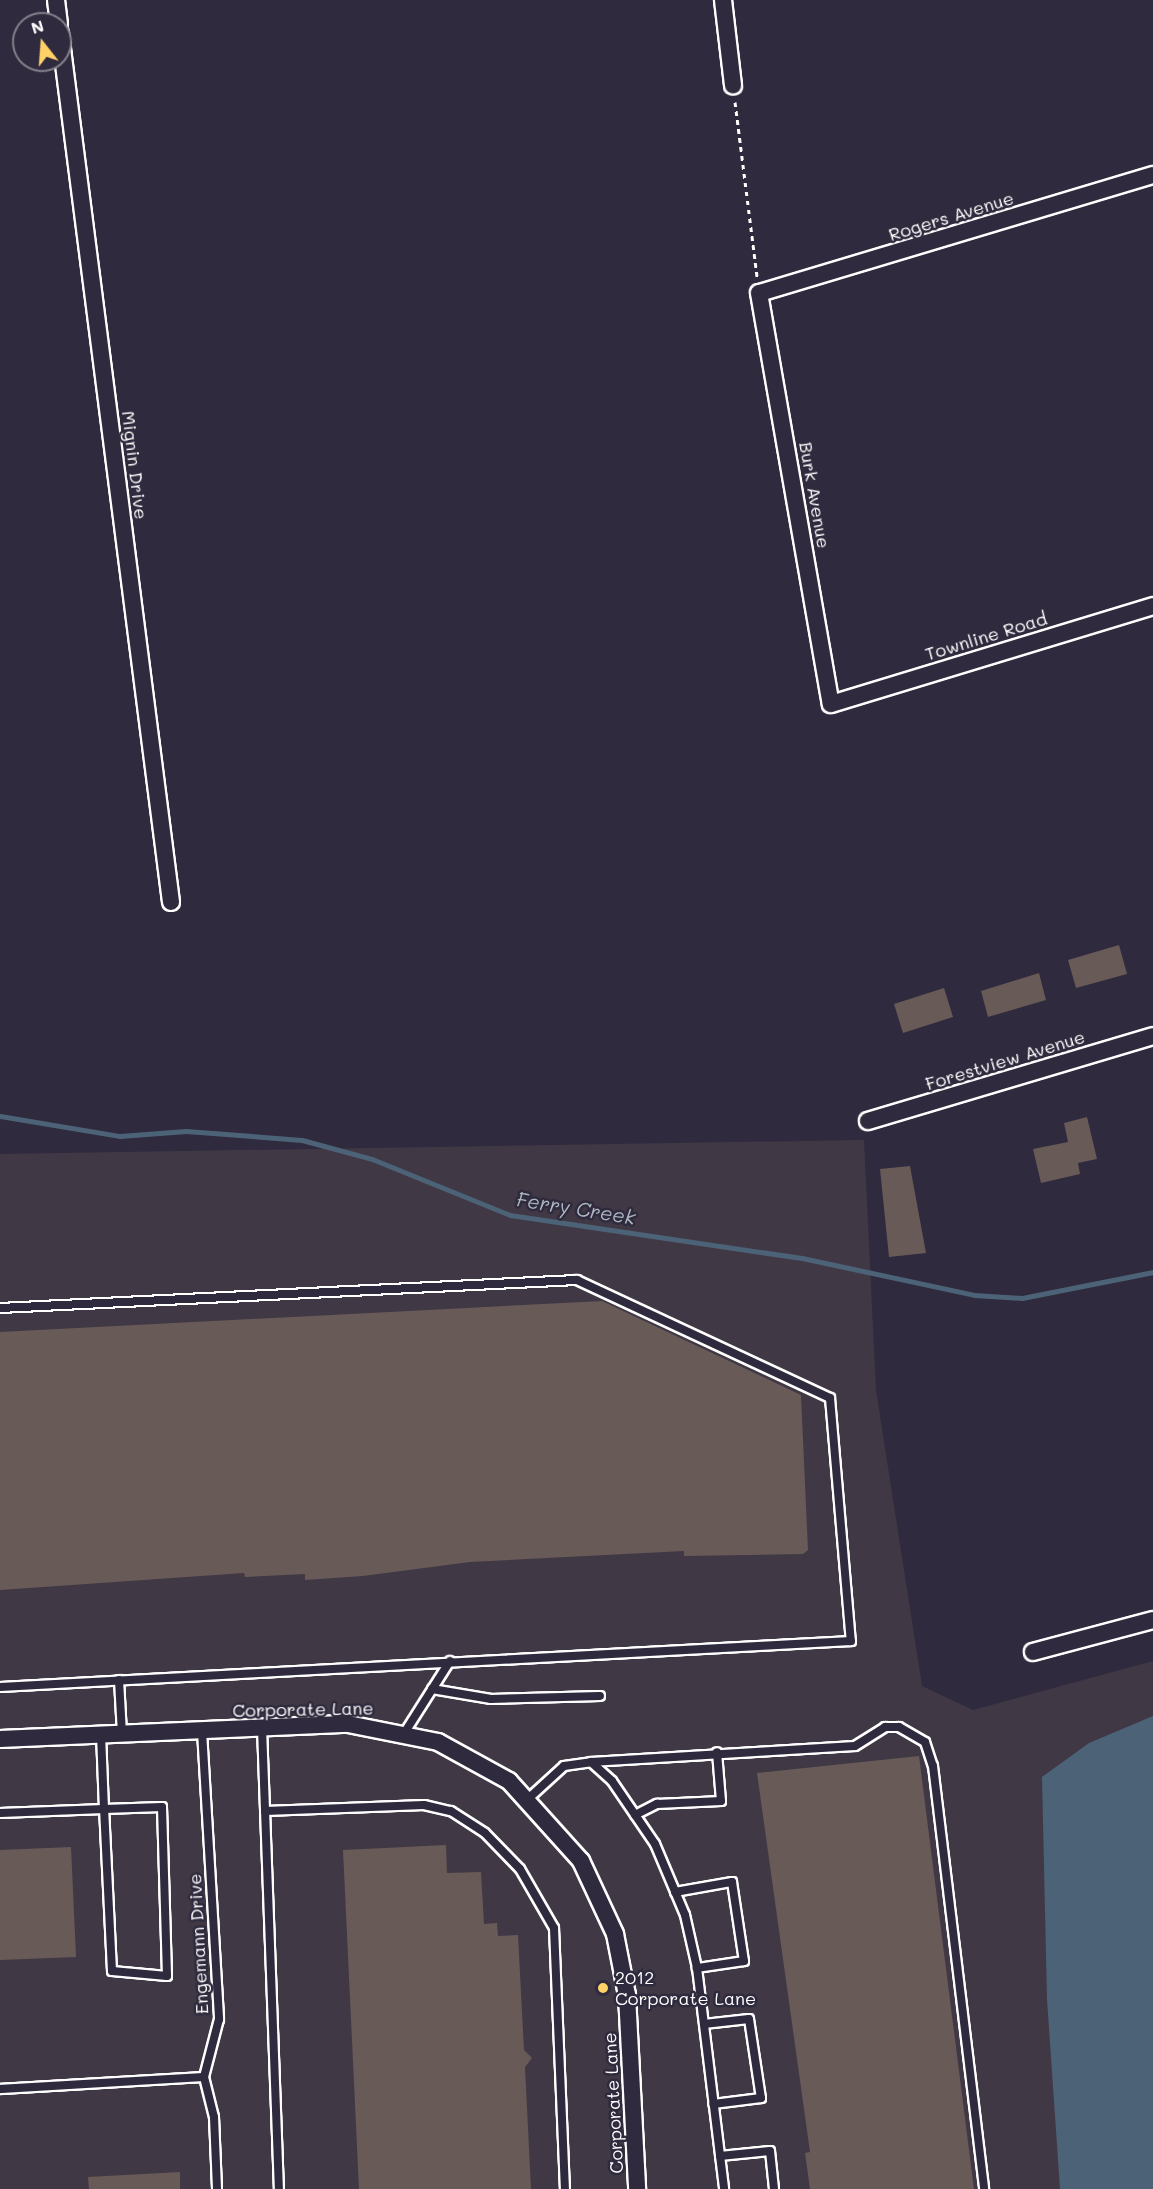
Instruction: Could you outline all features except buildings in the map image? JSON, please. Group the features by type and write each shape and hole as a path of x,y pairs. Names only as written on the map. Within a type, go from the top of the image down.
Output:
{"street":[{"path":"723,0 733,85"},
{"name":"Mignin Drive","path":"65,72 171,902"},
{"name":"Rogers Avenue","path":"759,293 1153,175"},
{"name":"Burk Avenue","path":"759,293 831,704"},
{"name":"Townline Road","path":"831,704 1153,606"},
{"name":"Forestview Avenue","path":"868,1121 1153,1036"},
{"path":"1033,1652 1153,1620"},
{"name":"Corporate Lane","path":"0,1739 348,1724 405,1732 466,1755 529,1798 581,1861 615,1934 627,1995 637,2189"}],"lane":[{"path":"0,1308 577,1280 830,1398 851,1641 0,1687"},
{"path":"405,1732 450,1661"},
{"path":"120,1680 122,1734"},
{"path":"432,1689 491,1699 600,1696"},
{"path":"529,1798 564,1766 591,1762 717,1752 855,1746 885,1727 898,1727 925,1742 933,1766 984,2189"},
{"path":"262,1728 279,2189"},
{"name":"Engemann Drive","path":"202,1731 219,2019 204,2077 214,2117 217,2189"},
{"path":"0,1813 104,1809 162,1807 168,1976 112,1971 104,1809 101,1735"},
{"path":"635,1815 657,1804 722,1801 717,1752"},
{"path":"591,1762 635,1815 675,1892 697,1968 724,2189"},
{"path":"265,1811 433,1807 485,1833 520,1869 554,1928 565,2189"},
{"path":"675,1892 732,1882 744,1961 697,1968"},
{"path":"704,2024 749,2019 761,2098 713,2104"},
{"path":"0,2089 204,2077"},
{"path":"720,2156 770,2151 774,2189"}],"path":[{"path":"733,85 759,293"}],"shaded area":[{"path":"864,1140 876,1390 922,1686 973,1710 1153,1661 1153,2189 0,2189 0,1154"}],"water":[{"path":"1153,1716 1153,2189 1060,2189 1047,1999 1042,1777 1089,1743"}],"waterway":[{"name":"Ferry Creek","path":"0,1116 120,1136 186,1131 302,1140 372,1159 510,1215 802,1258 974,1295 1022,1298 1153,1272"}],"place":[{"name":"2012 Corporate Lane","path":"603,1988"}]}
